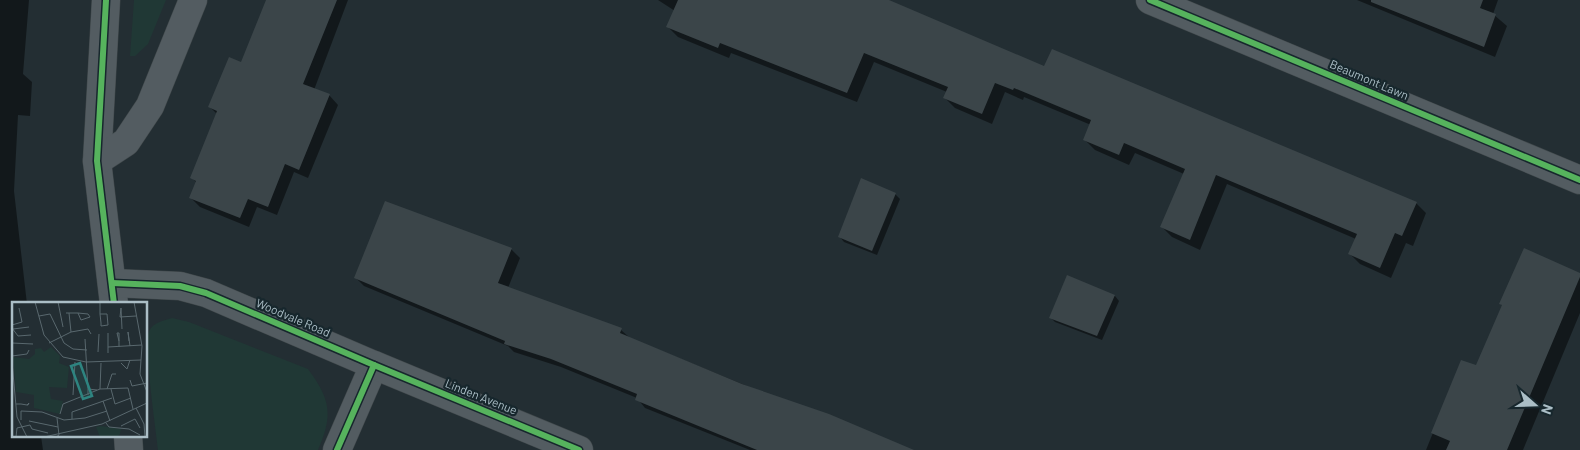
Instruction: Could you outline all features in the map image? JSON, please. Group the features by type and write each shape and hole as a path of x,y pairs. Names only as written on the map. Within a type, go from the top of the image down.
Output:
{"street":[{"name":"Woodvale Road","path":"106,0 97,160 113,293 180,286 206,293 374,365"},
{"path":"97,160 126,142 150,106 193,0"},
{"name":"Beaumont Lawn","path":"1150,0 1580,180"},
{"path":"337,450 374,365"},
{"name":"Linden Avenue","path":"374,365 579,450"}],"green space":[{"path":"134,0 166,0 148,44 135,56 130,56"},
{"path":"172,318 189,322 308,369 321,390 327,408 326,427 318,450 158,450 149,369 148,339 149,331 153,326"}],"building":[{"path":"266,0 337,0 303,84 330,94 299,170 285,164 268,207 248,199 240,218 189,198 196,181 190,178 217,111 208,107 229,57 241,62"},
{"path":"678,0 889,0 1044,66 1052,49 1417,202 1402,236 1395,233 1380,268 1348,254 1357,234 1216,175 1190,240 1160,227 1185,169 1124,143 1119,155 1083,140 1091,120 1014,88 1013,90 995,83 982,114 943,98 948,87 864,53 847,93 720,43 718,48 666,27"},
{"path":"1371,0 1483,0 1480,8 1496,14 1484,47 1371,2"},
{"path":"861,178 896,193 872,251 838,237"},
{"path":"385,201 512,248 498,283 622,328 620,333 742,384 829,414 914,450 757,450 635,400 637,394 551,359 504,344 505,341 354,278"},
{"path":"1524,248 1580,273 1580,277 1507,450 1446,450 1450,441 1431,433 1461,360 1476,365 1502,305 1499,304"},
{"path":"1067,275 1115,295 1097,336 1049,318"}],"cycle path":[{"path":"106,0 97,161 114,302"},
{"path":"1150,0 1580,180"},
{"path":"112,283 180,286 206,293 374,365 337,450"},
{"path":"374,365 579,450"}]}
